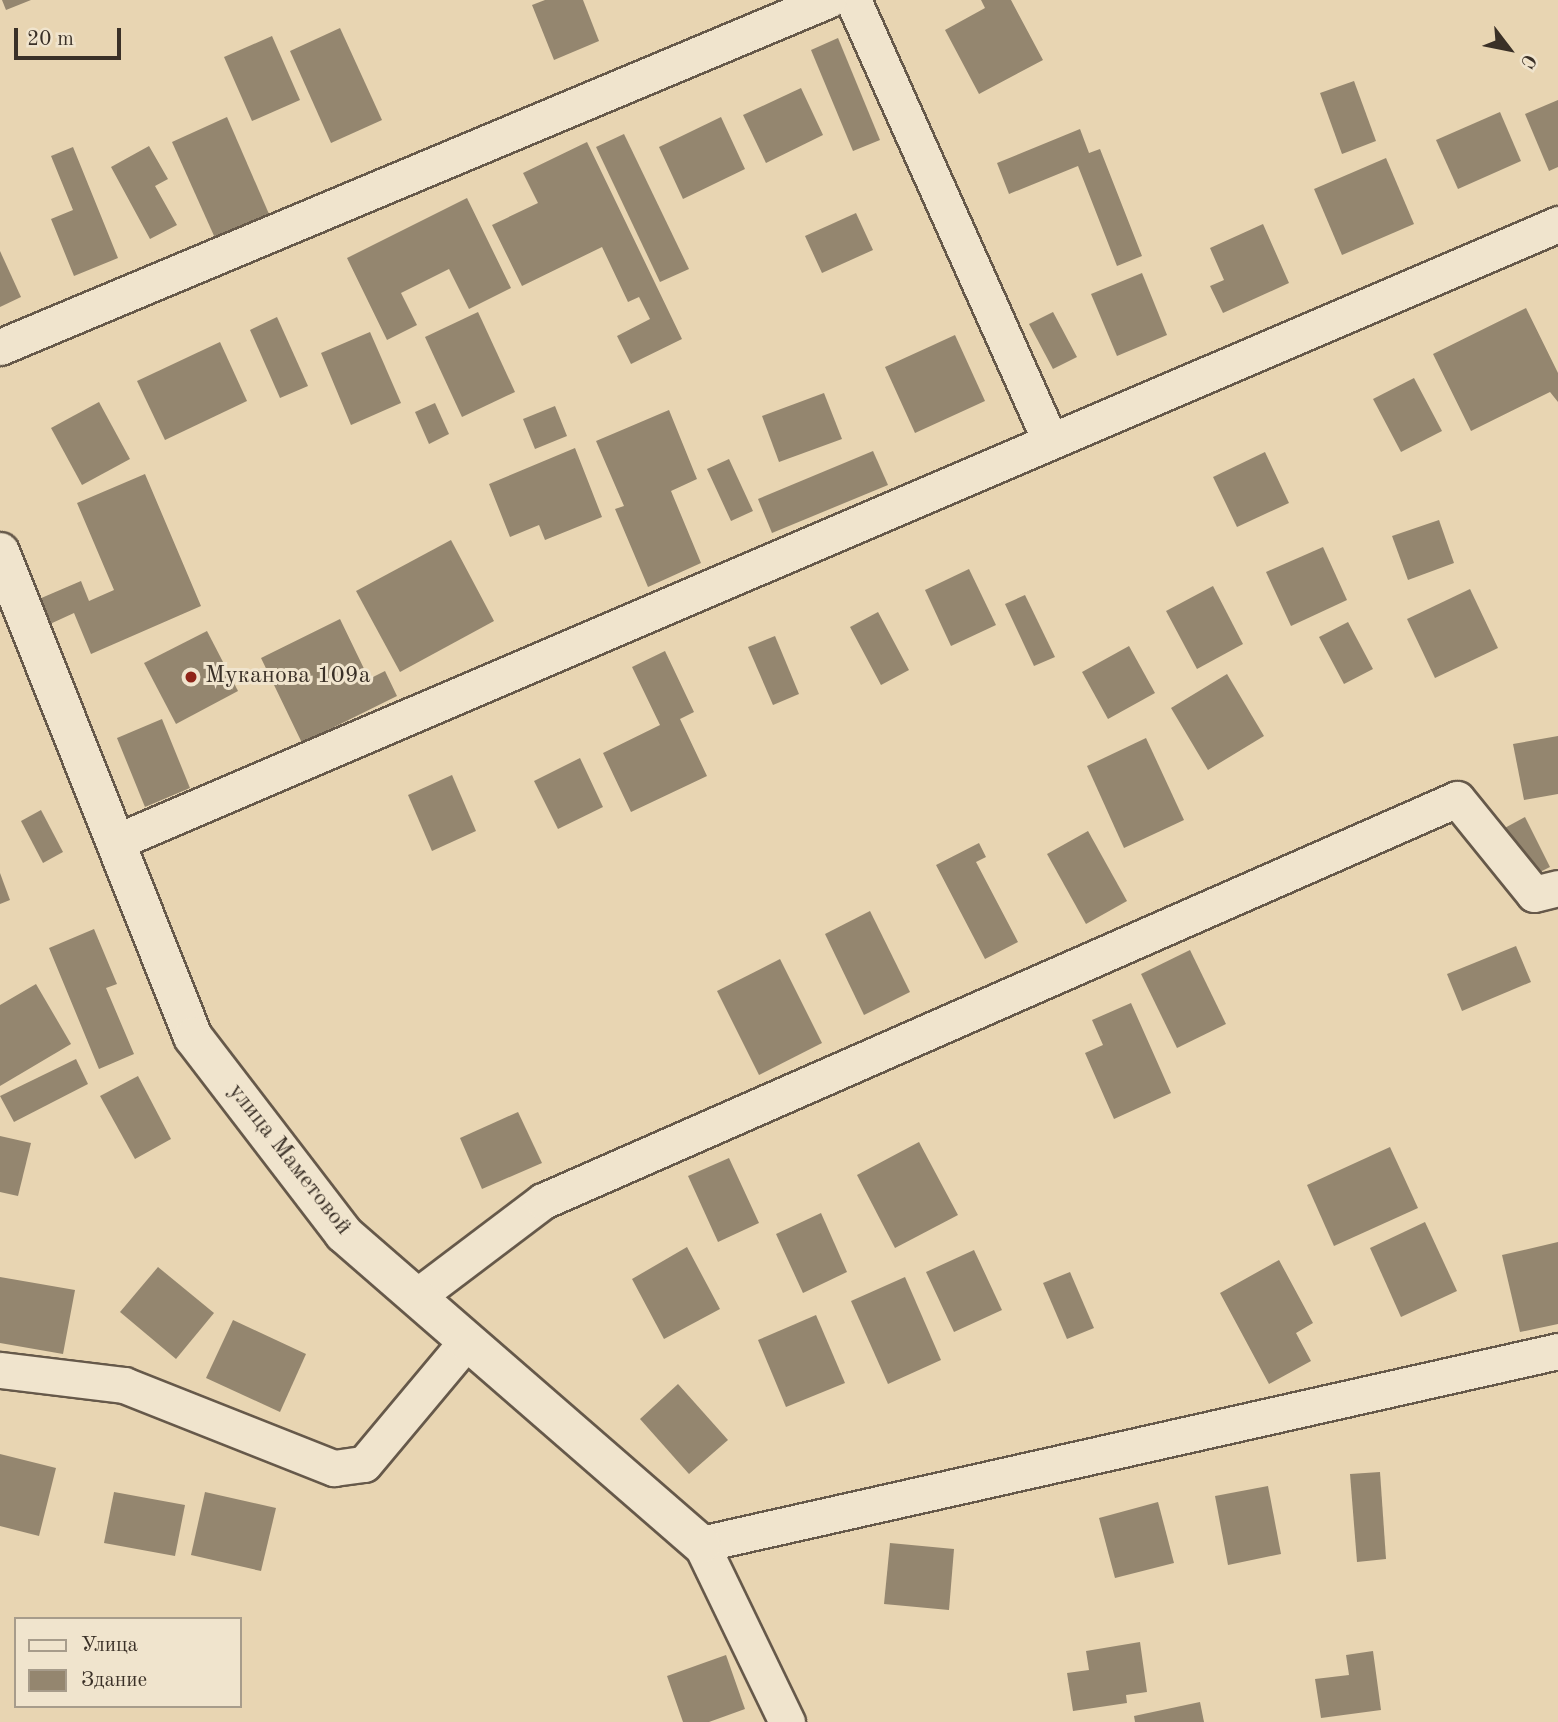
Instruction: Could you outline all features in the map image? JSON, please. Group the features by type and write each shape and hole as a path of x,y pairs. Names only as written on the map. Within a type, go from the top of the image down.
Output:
{"street":[{"path":"0,347 828,0"},
{"path":"853,0 1050,441"},
{"path":"118,841 1558,224"},
{"name":"улица Маметовой","path":"0,552 118,841 193,1037 344,1234 701,1544 787,1722"},
{"path":"416,1297 543,1200 1457,799 1534,894 1558,888"},
{"path":"0,1370 124,1385 334,1468 364,1464 467,1341"},
{"path":"701,1544 1558,1351"}],"building":[{"path":"2,0 31,0 6,10"},
{"path":"545,0 583,0 599,41 554,60 532,5"},
{"path":"981,0 1011,0 1043,60 979,94 945,30 985,8"},
{"path":"340,28 382,120 331,143 290,51"},
{"path":"272,36 300,100 252,121 224,57"},
{"path":"838,38 880,140 853,151 811,50"},
{"path":"1354,81 1376,141 1342,154 1320,93"},
{"path":"801,88 823,135 766,163 743,115"},
{"path":"1558,100 1558,167 1549,171 1525,114"},
{"path":"1500,112 1521,161 1458,189 1436,140"},
{"path":"227,117 269,214 215,238 172,142"},
{"path":"721,117 745,169 683,199 659,147"},
{"path":"1080,129 1089,153 1100,149 1142,256 1117,266 1078,166 1009,194 997,163"},
{"path":"624,134 689,269 660,282 596,147"},
{"path":"587,142 682,339 631,364 617,336 650,319 639,297 628,302 602,247 522,286 492,225 538,203 523,173"},
{"path":"149,146 168,179 155,186 177,225 150,239 111,167"},
{"path":"73,147 118,258 74,276 51,219 73,210 51,156"},
{"path":"1386,158 1414,224 1342,255 1314,189"},
{"path":"467,198 511,288 469,309 449,269 401,293 417,325 387,340 347,258"},
{"path":"856,213 873,250 822,273 805,236"},
{"path":"1263,224 1289,283 1223,313 1210,286 1224,280 1210,248"},
{"path":"0,251 21,297 0,307"},
{"path":"1142,273 1167,335 1117,356 1091,294"},
{"path":"1526,308 1558,373 1558,402 1550,392 1471,431 1433,354"},
{"path":"478,312 515,392 462,417 425,337"},
{"path":"1053,312 1077,357 1053,369 1029,324"},
{"path":"277,317 308,386 280,398 250,330"},
{"path":"370,332 401,403 351,425 321,353"},
{"path":"955,335 985,401 915,433 885,367"},
{"path":"220,342 247,401 165,440 137,381"},
{"path":"1414,378 1442,431 1401,452 1373,399"},
{"path":"824,393 842,439 779,462 762,416"},
{"path":"99,402 130,459 82,485 51,428"},
{"path":"435,403 449,434 429,444 415,412"},
{"path":"555,406 567,436 535,449 523,419"},
{"path":"669,410 697,479 671,491 701,563 648,587 615,509 624,506 596,441"},
{"path":"575,448 602,517 545,540 539,525 510,537 489,484"},
{"path":"873,451 888,485 772,533 758,499"},
{"path":"1265,452 1289,503 1237,527 1213,477"},
{"path":"729,459 753,511 731,521 707,469"},
{"path":"145,474 201,606 91,654 74,613 50,624 39,599 81,581 89,601 114,590 77,503"},
{"path":"1439,520 1454,563 1408,580 1392,536"},
{"path":"451,540 494,621 400,672 356,591"},
{"path":"1323,547 1347,600 1291,626 1266,572"},
{"path":"969,569 996,625 951,646 925,590"},
{"path":"1213,586 1243,644 1197,669 1166,611"},
{"path":"1470,589 1498,648 1435,678 1407,619"},
{"path":"1025,595 1055,657 1034,666 1005,604"},
{"path":"878,612 909,670 881,685 850,627"},
{"path":"340,619 369,679 385,671 397,696 302,743 261,658"},
{"path":"1348,622 1373,669 1344,684 1319,637"},
{"name":"Муканова 109а","path":"207,631 238,691 176,724 144,663"},
{"path":"775,636 799,694 773,705 748,647"},
{"path":"1129,646 1155,693 1108,719 1082,672"},
{"path":"665,651 694,712 680,719 707,776 631,812 603,753 660,725 632,667"},
{"path":"1227,674 1264,736 1208,770 1171,708"},
{"path":"162,719 190,788 145,807 117,738"},
{"path":"1558,736 1558,794 1524,800 1513,744"},
{"path":"1146,738 1184,820 1124,848 1087,766"},
{"path":"580,758 603,807 558,829 534,781"},
{"path":"452,775 476,831 432,851 408,795"},
{"path":"41,810 63,852 43,863 21,821"},
{"path":"1525,817 1550,867 1526,879 1501,830"},
{"path":"1088,831 1127,901 1086,924 1047,854"},
{"path":"979,843 986,857 976,862 1018,942 985,959 936,865"},
{"path":"0,873 10,900 0,904"},
{"path":"870,911 910,992 864,1015 825,934"},
{"path":"94,929 117,984 106,988 134,1054 99,1069 49,948"},
{"path":"1516,946 1531,982 1462,1011 1447,974"},
{"path":"1190,950 1226,1024 1177,1048 1141,974"},
{"path":"780,959 822,1043 759,1075 717,991"},
{"path":"36,984 71,1044 0,1086 0,1005"},
{"path":"1131,1003 1171,1093 1114,1119 1085,1053 1103,1045 1092,1020"},
{"path":"76,1059 88,1084 14,1122 0,1096"},
{"path":"138,1076 171,1139 135,1159 100,1096"},
{"path":"518,1112 542,1163 482,1189 460,1138"},
{"path":"0,1136 31,1143 18,1196 0,1192"},
{"path":"919,1142 958,1215 895,1248 857,1175"},
{"path":"1390,1147 1418,1208 1334,1246 1307,1185"},
{"path":"729,1158 759,1223 718,1242 688,1176"},
{"path":"821,1213 847,1272 803,1293 776,1234"},
{"path":"1425,1222 1457,1291 1401,1317 1370,1248"},
{"path":"1558,1242 1558,1324 1520,1332 1502,1255"},
{"path":"687,1247 720,1309 664,1339 632,1279"},
{"path":"974,1250 1002,1310 954,1332 926,1272"},
{"path":"1279,1260 1313,1323 1296,1333 1311,1361 1269,1384 1220,1293"},
{"path":"158,1267 214,1313 176,1359 120,1312"},
{"path":"1070,1272 1094,1328 1067,1339 1043,1283"},
{"path":"0,1277 75,1290 63,1354 0,1343"},
{"path":"905,1277 941,1360 888,1384 851,1301"},
{"path":"816,1315 845,1383 786,1407 758,1340"},
{"path":"233,1320 306,1354 280,1412 206,1378"},
{"path":"678,1384 728,1440 689,1474 640,1419"},
{"path":"0,1454 56,1468 39,1536 0,1526"},
{"path":"1380,1472 1386,1559 1357,1562 1350,1474"},
{"path":"1268,1486 1281,1554 1228,1565 1215,1496"},
{"path":"114,1492 185,1505 175,1556 104,1543"},
{"path":"205,1492 276,1508 261,1571 191,1555"},
{"path":"1158,1502 1174,1563 1115,1578 1099,1518"},
{"path":"890,1543 954,1549 949,1610 884,1604"},
{"path":"1140,1642 1147,1692 1126,1695 1127,1703 1073,1711 1067,1673 1089,1670 1086,1651"},
{"path":"1373,1651 1381,1710 1321,1718 1315,1679 1349,1675 1346,1655"},
{"path":"726,1655 745,1709 709,1722 683,1722 667,1676"},
{"path":"1200,1702 1204,1722 1135,1722 1134,1716"}],"place":[{"name":"Муканова 109а","path":"191,677"}]}
